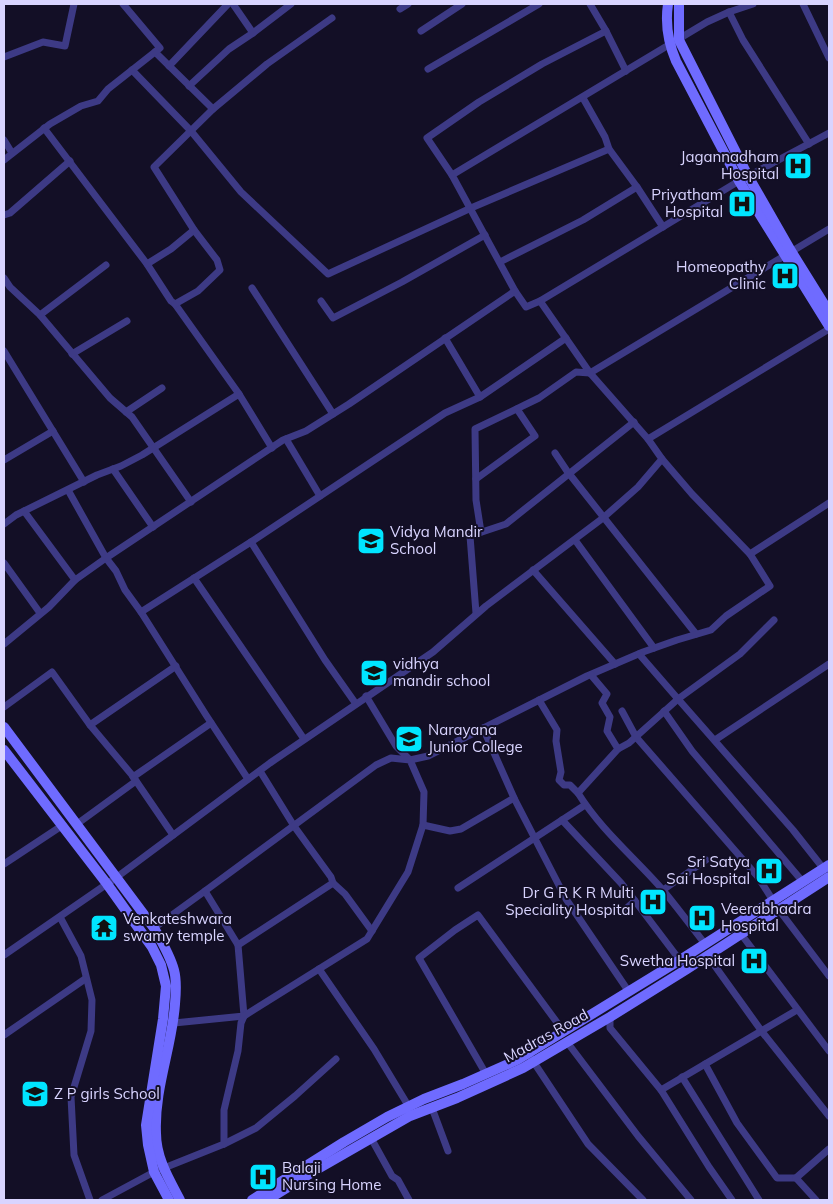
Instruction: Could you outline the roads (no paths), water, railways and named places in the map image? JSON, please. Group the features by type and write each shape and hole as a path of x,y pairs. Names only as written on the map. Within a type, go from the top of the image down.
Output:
{"main road":[{"path":"668,4 666,20 674,43 676,61 788,253 829,328"},
{"path":"674,43 679,4"},
{"path":"788,253 829,312"},
{"path":"4,727 154,928 171,961 174,970 176,993 174,1023 159,1093 156,1133 158,1170 180,1200"},
{"path":"4,750 107,884 152,947 161,965 166,986 163,1019 146,1125 148,1144 168,1200"},
{"path":"252,1200 344,1142 409,1106 531,1057 565,1037 629,992 704,944 776,905 802,882 827,870"},
{"name":"Madras Road","path":"565,1037 610,1017 687,969 740,934 776,905 827,870"},
{"name":"Madras Road","path":"267,1200 410,1116 482,1086 531,1057"}],"street":[{"path":"4,57 43,42 65,46 74,4"},
{"path":"4,160 44,128 81,106 98,101 108,89 160,48 124,4"},
{"path":"169,66 228,4"},
{"path":"233,4 253,33"},
{"path":"189,86 229,49 291,4"},
{"path":"400,9 408,4"},
{"path":"421,31 462,4"},
{"path":"428,69 539,4"},
{"path":"590,4 626,71"},
{"path":"452,175 707,22 753,4"},
{"path":"806,5 829,58"},
{"path":"729,12 743,40 809,144"},
{"path":"175,304 198,292 220,270 217,260 194,230 154,167 212,109 267,64 332,18"},
{"path":"606,31 542,64 479,102 427,138 452,175 515,291 526,306 540,301 744,179 829,133"},
{"path":"155,52 212,109"},
{"path":"132,70 192,131 241,192 328,274 471,209 609,150"},
{"path":"583,98 605,137 609,150 637,187 663,227"},
{"path":"44,128 147,264 171,301 239,394 272,448"},
{"path":"4,140 12,154"},
{"path":"4,215 70,161"},
{"path":"500,262 583,220 637,187"},
{"path":"481,532 476,500 475,429 539,398 576,372 590,373 829,229"},
{"path":"147,264 171,249 194,230"},
{"path":"321,301 333,318 485,235"},
{"path":"40,315 106,265"},
{"path":"4,278 10,287 40,315 110,398 132,417 191,502"},
{"path":"252,288 333,414"},
{"path":"4,643 49,607 75,580 106,558 286,439 306,431 333,414 515,291"},
{"path":"154,928 376,765 391,758 410,760 428,756 590,675 654,648 710,630 726,616 770,586 750,554 662,459 634,422 590,373 540,301"},
{"path":"72,354 127,321"},
{"path":"648,439 829,328"},
{"path":"445,338 480,396"},
{"path":"142,612 445,413 480,396 566,338"},
{"path":"4,352 84,482"},
{"path":"126,412 162,388"},
{"path":"4,524 24,511 113,469 154,447 239,394"},
{"path":"476,479 535,436 517,409"},
{"path":"476,613 470,536 506,524 634,422"},
{"path":"4,460 53,431"},
{"path":"286,439 320,496"},
{"path":"555,453 603,518 696,634"},
{"path":"4,955 117,877 304,739 432,652 476,613 603,518 638,487 662,459"},
{"path":"113,469 153,527"},
{"path":"68,490 106,558 116,571 125,590 142,612 248,779"},
{"path":"750,554 829,503"},
{"path":"24,511 75,580"},
{"path":"574,540 654,648"},
{"path":"251,542 325,660 356,704"},
{"path":"4,563 40,613"},
{"path":"533,570 615,664"},
{"path":"194,578 304,739"},
{"path":"578,794 618,749 636,736 678,698 740,654 774,620"},
{"path":"638,654 827,870"},
{"path":"714,740 829,664"},
{"path":"90,725 176,666"},
{"path":"4,708 52,672 90,725 135,779 173,835"},
{"path":"590,675 607,694 602,703 610,717 607,731 618,749"},
{"path":"174,1023 244,1016 366,939 408,872 422,824 424,792 410,760 396,746 366,696"},
{"path":"539,700 557,730 556,741 561,772 559,780 564,785 570,785 625,851 663,890 704,944"},
{"path":"664,710 692,751 802,882"},
{"path":"622,711 636,736 758,877 776,905 829,976"},
{"path":"77,824 212,723"},
{"path":"483,728 514,798 566,900 629,992"},
{"path":"260,771 294,825 331,877 333,883 345,894 372,931"},
{"path":"422,824 450,831 461,829 514,798"},
{"path":"458,888 585,805"},
{"path":"562,820 620,883 687,969"},
{"path":"5,861 62,825"},
{"path":"663,890 706,860"},
{"path":"238,945 333,883"},
{"path":"205,891 238,945 244,1016 224,1110 224,1144"},
{"path":"621,913 635,901"},
{"path":"486,1074 419,958 478,915 638,1136 692,1200"},
{"path":"60,917 81,956 92,1000 91,1031 71,1097 74,1155 90,1200"},
{"path":"740,934 829,1051"},
{"path":"707,955 762,1031 829,1116"},
{"path":"319,969 374,1049 409,1106"},
{"path":"4,1035 86,979"},
{"path":"661,1090 797,1010"},
{"path":"610,1017 610,1028 661,1090 732,1200"},
{"path":"531,1057 588,1144 643,1200"},
{"path":"102,1200 158,1170 224,1144 256,1128 336,1059"},
{"path":"705,1064 737,1123 777,1178 796,1178 829,1149"},
{"path":"682,1077 759,1200"},
{"path":"432,1108 448,1151"},
{"path":"371,1138 392,1176 398,1180 409,1200"},
{"path":"796,1178 816,1200"}],"place":[{"name":"Jagannadham Hospital","path":"798,166"},
{"name":"Priyatham Hospital","path":"742,204"},
{"name":"Homeopathy Clinic","path":"785,276"},
{"name":"Vidya Mandir School","path":"371,541"},
{"name":"vidhya mandir school","path":"374,673"},
{"name":"Narayana Junior College","path":"409,739"},
{"name":"Sri Satya Sai Hospital","path":"769,871"},
{"name":"Dr G R K R Multi Speciality Hospital","path":"653,902"},
{"name":"Veerabhadra Hospital","path":"702,918"},
{"name":"Venkateshwara swamy temple","path":"104,928"},
{"name":"Swetha Hospital","path":"754,961"},
{"name":"Z P girls School","path":"35,1094"},
{"name":"Balaji Nursing Home","path":"263,1177"}]}
